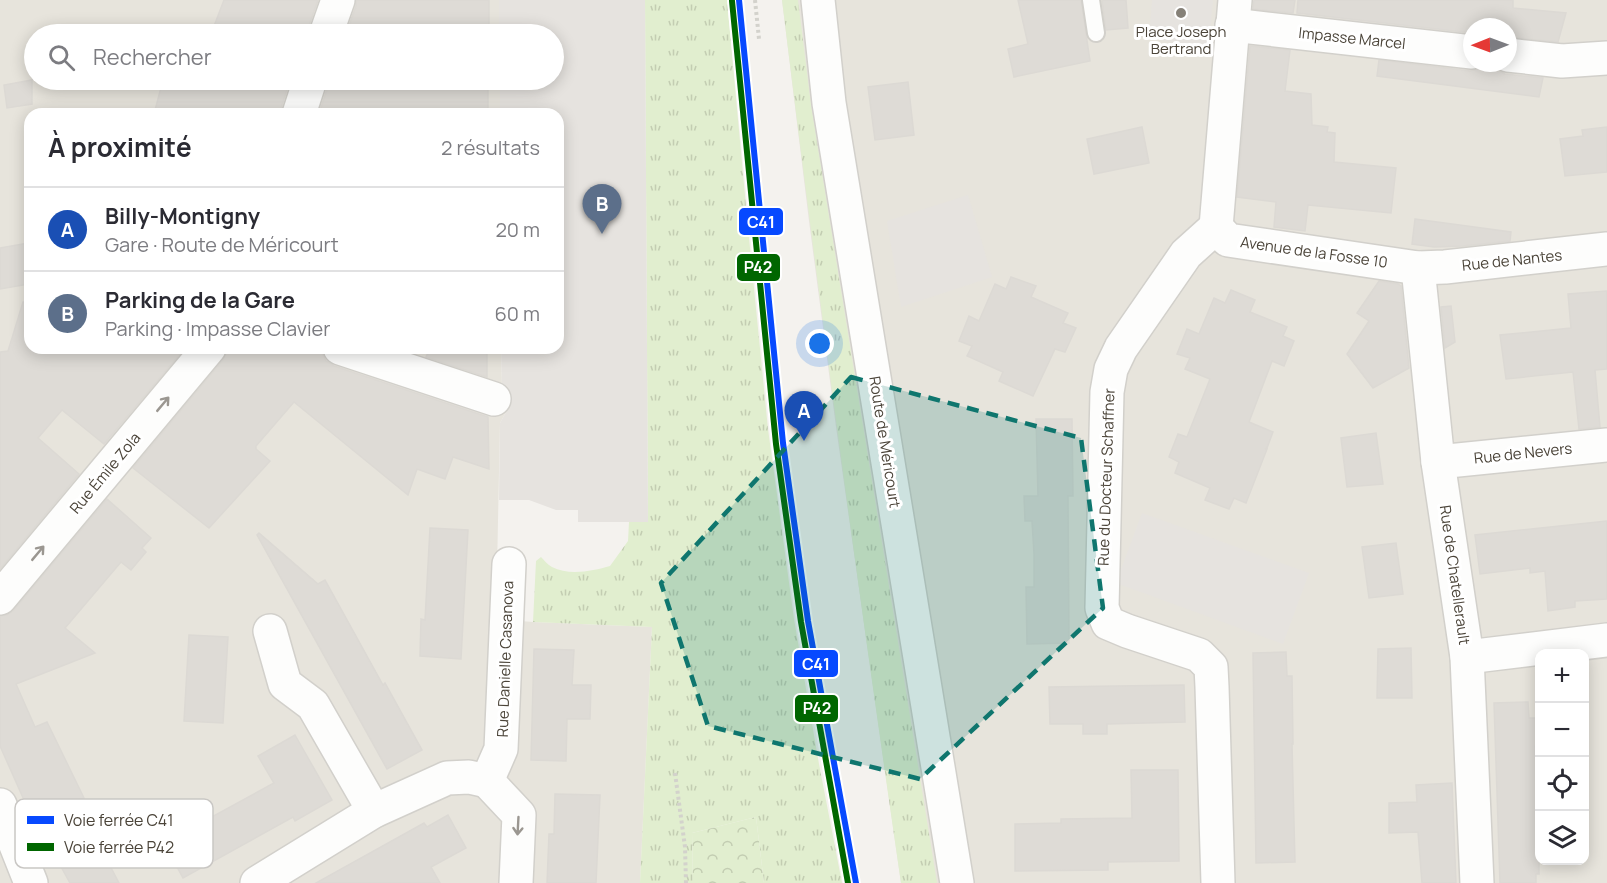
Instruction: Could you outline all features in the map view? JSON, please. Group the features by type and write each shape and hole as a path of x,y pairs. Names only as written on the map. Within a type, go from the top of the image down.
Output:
{"street":[{"path":"330,24 338,0"},
{"name":"Route de Méricourt","path":"818,0 829,103 957,883"},
{"path":"1216,227 1233,13"},
{"name":"Impasse Marcel","path":"1233,13 1463,50"},
{"path":"1517,57 1562,61 1607,58"},
{"path":"301,108 307,90"},
{"name":"Avenue de la Fosse 10","path":"1216,227 1228,240 1418,268"},
{"name":"Rue du Docteur Schaffner","path":"1216,227 1186,254 1121,348 1111,369 1107,392 1102,608 1108,623 1199,655 1211,667 1218,883"},
{"name":"Rue de Nantes","path":"1418,268 1607,249"},
{"name":"Rue de Chatellerault","path":"1418,268 1438,462 1467,657 1477,883"},
{"name":"Rue Émile Zola","path":"0,598 204,354"},
{"path":"358,354 494,399"},
{"name":"Rue de Nevers","path":"1438,462 1607,445"},
{"name":"Rue Danielle Casanova","path":"487,781 501,749 509,564"},
{"path":"270,631 285,684 313,705 374,811"},
{"path":"1467,657 1607,640"},
{"path":"257,883 374,811 447,778 469,777 487,781 519,815 516,883"},
{"path":"0,805 15,843"},
{"path":"25,868 31,883"}],"lane":[{"path":"1091,0 1096,33"}],"path":[{"path":"756,0 759,39"},
{"path":"675,773 685,846 686,883"}],"highlighted area":[{"path":"851,377 1081,438 1103,608 920,779 708,726 661,583"}],"shaded area":[{"path":"0,0 499,0 499,24 24,24 24,90 500,90 500,108 24,108 24,354 501,354 502,389 512,401 500,423 496,619 652,627 640,883 0,883"},
{"path":"499,0 645,0 648,522 578,522 578,510 556,510 529,500 499,500 500,423 512,401 502,389 501,354 564,354 564,108 500,108 500,90 564,90 564,24 499,24"},
{"path":"782,0 1607,0 1607,883 901,883 836,427"},
{"name":"Place Joseph Bertrand","path":"1152,0 1213,0 1208,51 1152,38 1150,26"},
{"path":"968,195 992,277 901,307 887,221"},
{"path":"1142,513 1309,573 1283,644 1116,583"}],"green space":[{"path":"645,0 727,0 768,429 794,619 842,883 764,883 756,817 692,833 693,883 640,883 652,627 533,622 536,561 541,557 552,567 573,572 610,566 628,541 629,522 648,522"},
{"path":"782,0 798,0 811,105 937,883 901,883 839,442"},
{"path":"756,817 764,883 693,883 692,833"}],"building":[{"path":"224,0 318,0 309,24 215,24"},
{"path":"356,0 489,0 489,24 350,24"},
{"path":"1018,0 1081,0 1090,61 1014,77 1008,49 1028,44"},
{"path":"1102,0 1126,0 1128,28 1106,30"},
{"path":"1254,0 1295,0 1293,13 1253,9"},
{"path":"1298,0 1513,0 1513,8 1566,13 1558,42 1517,38 1517,18 1463,18 1463,32 1297,13"},
{"path":"1250,46 1290,50 1285,91 1311,94 1312,125 1328,127 1327,132 1335,133 1334,162 1396,168 1391,213 1308,205 1305,231 1274,227 1276,202 1237,197"},
{"path":"1379,60 1463,70 1463,72 1500,72 1543,78 1539,97 1377,76"},
{"path":"24,81 24,90 32,90 32,104 7,108 4,85"},
{"path":"908,82 914,135 875,140 868,87"},
{"path":"160,90 287,90 281,108 156,108"},
{"path":"327,90 488,90 488,108 321,108"},
{"path":"1142,127 1149,163 1094,174 1087,139"},
{"path":"1607,127 1607,172 1565,176 1560,139 1583,136 1582,130"},
{"path":"1415,219 1511,232 1510,241 1434,247 1412,244"},
{"path":"24,244 24,285 0,289 0,248"},
{"path":"1011,277 1036,286 1031,297 1068,313 1063,323 1076,328 1065,352 1055,349 1033,396 999,381 1003,372 967,356 972,346 959,341 969,316 979,321 995,284 1006,289"},
{"path":"1379,281 1401,286 1409,368 1373,388 1347,354 1369,321 1357,313"},
{"path":"1231,290 1255,300 1250,312 1287,327 1283,336 1294,341 1284,366 1272,361 1249,422 1273,432 1265,449 1267,449 1246,503 1234,498 1229,509 1205,500 1210,488 1175,473 1179,462 1169,457 1178,434 1187,437 1210,379 1185,369 1190,358 1177,354 1187,329 1199,334 1214,298 1225,303"},
{"path":"1607,291 1607,369 1595,370 1600,427 1579,429 1573,372 1506,379 1500,335 1571,328 1568,294"},
{"path":"23,302 24,354 180,354 104,444 62,410 38,438 79,474 0,569 0,352 8,351"},
{"path":"1451,306 1455,342 1445,348 1441,307"},
{"path":"226,354 322,354 326,361 334,366 488,417 489,469 453,457 445,479 417,469 408,495 294,402 256,446 256,449 270,461 209,528 133,468"},
{"path":"427,354 487,354 487,377 426,357"},
{"path":"1036,419 1072,419 1073,496 1068,496 1069,643 1027,644 1026,587 1034,587 1034,554 1032,521 1025,521 1024,496 1038,496"},
{"path":"1376,433 1383,484 1347,487 1341,438"},
{"path":"107,499 151,538 142,548 146,552 131,570 121,562 65,628 95,653 16,684 35,727 47,722 84,798 81,799 24,799 0,746 0,616 7,615 14,610"},
{"path":"1607,521 1607,599 1575,601 1575,607 1548,611 1545,571 1530,573 1530,568 1480,574 1475,535"},
{"path":"430,528 468,530 461,659 420,656 421,619 425,620"},
{"path":"259,533 318,584 325,580 422,750 387,769 257,535"},
{"path":"1396,543 1403,594 1369,598 1362,547"},
{"path":"189,635 228,637 223,723 184,721"},
{"path":"1411,648 1412,698 1377,698 1378,649"},
{"path":"534,649 574,650 572,685 591,685 590,719 567,719 566,761 531,760"},
{"path":"1286,652 1287,676 1292,676 1295,862 1256,863 1253,653"},
{"path":"1184,685 1185,722 1107,724 1107,734 1083,734 1083,724 1050,724 1049,687"},
{"path":"1528,702 1529,718 1535,718 1535,865 1539,865 1536,883 1500,883 1494,703"},
{"path":"295,735 332,800 295,821 293,817 213,861 213,816 274,783 258,756"},
{"path":"1131,770 1178,770 1179,861 1108,862 1108,870 1015,871 1015,824 1061,823 1061,819 1132,818"},
{"path":"1452,783 1456,883 1422,883 1418,832 1389,833 1389,803 1417,802 1416,785"},
{"path":"555,794 600,795 596,883 547,883 549,834 554,834"},
{"path":"448,815 466,848 431,867 440,883 316,883 424,823 427,827"},
{"path":"62,868 111,868 119,883 70,883"},
{"path":"178,868 201,868 183,878"}],"rail line":[{"name":"C41","path":"739,0 783,443 808,621 856,883"},
{"name":"P42","path":"732,1 776,444 801,622 848,883"}],"place":[{"name":"Place Joseph Bertrand","path":"1181,13"},
{"name":"Parking de la Gare","path":"602,234"},
{"name":"Billy-Montigny","path":"804,441"}]}
